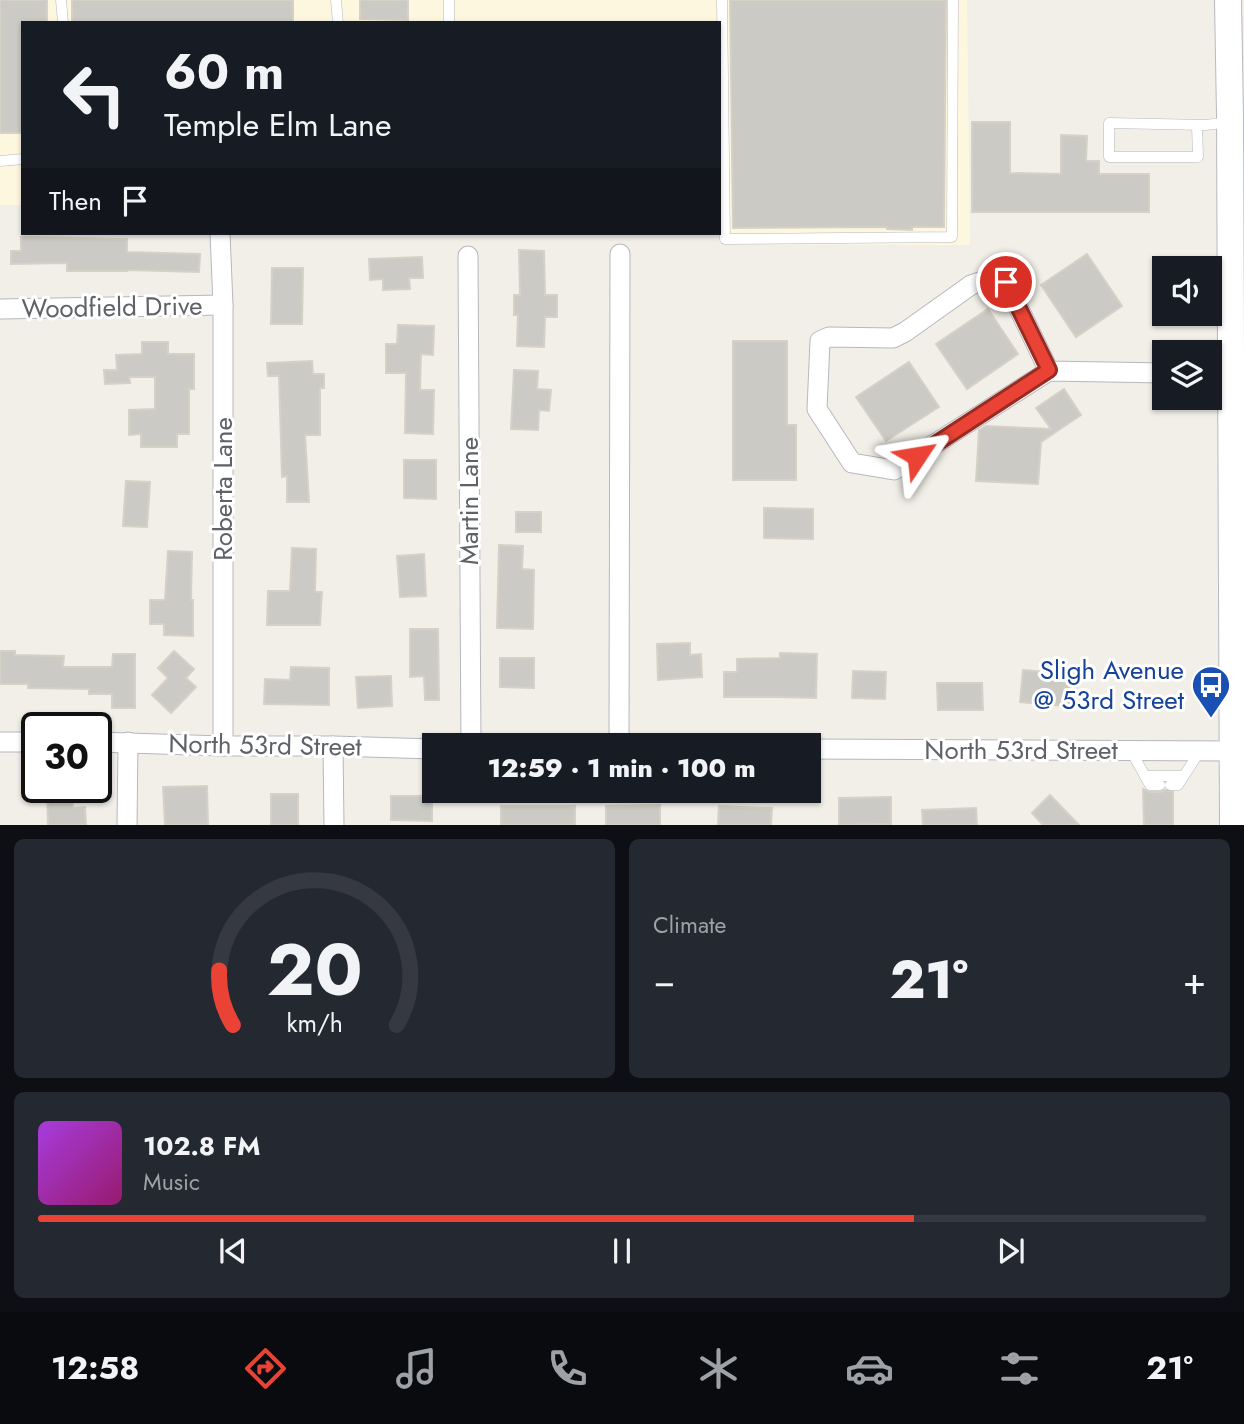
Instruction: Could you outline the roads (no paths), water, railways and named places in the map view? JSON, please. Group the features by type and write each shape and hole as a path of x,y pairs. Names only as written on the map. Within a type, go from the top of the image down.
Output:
{"street":[{"path":"1222,360 1237,248 1234,118 1227,0"},
{"name":"Roberta Lane","path":"220,235 223,305 223,746"},
{"path":"619,733 620,254"},
{"name":"Martin Lane","path":"468,256 471,733"},
{"path":"1049,370 1006,282 983,281 971,285 893,338 828,337 820,341 817,409 852,463 894,470 1049,370 1152,373"},
{"name":"Woodfield Drive","path":"0,309 223,305"},
{"path":"1222,410 1237,744 1233,825"},
{"path":"0,743 21,742"},
{"name":"North 53rd Street","path":"112,742 422,749"},
{"path":"127,825 128,742"},
{"name":"North 53rd Street","path":"821,749 1200,751 1237,744"},
{"path":"333,746 334,825"}],"lane":[{"path":"61,0 63,21"},
{"path":"336,0 338,21"},
{"path":"449,0 449,21"},
{"path":"722,0 725,239 952,237 953,0"},
{"path":"1197,125 1198,157 1109,157 1109,123 1197,125 1234,118"},
{"path":"0,161 21,159"},
{"path":"1131,751 1150,785 1178,785 1200,751"},
{"path":"1145,776 1183,776"}],"place":[{"name":"Sligh Avenue @ 53rd Street","path":"1211,719"}]}
